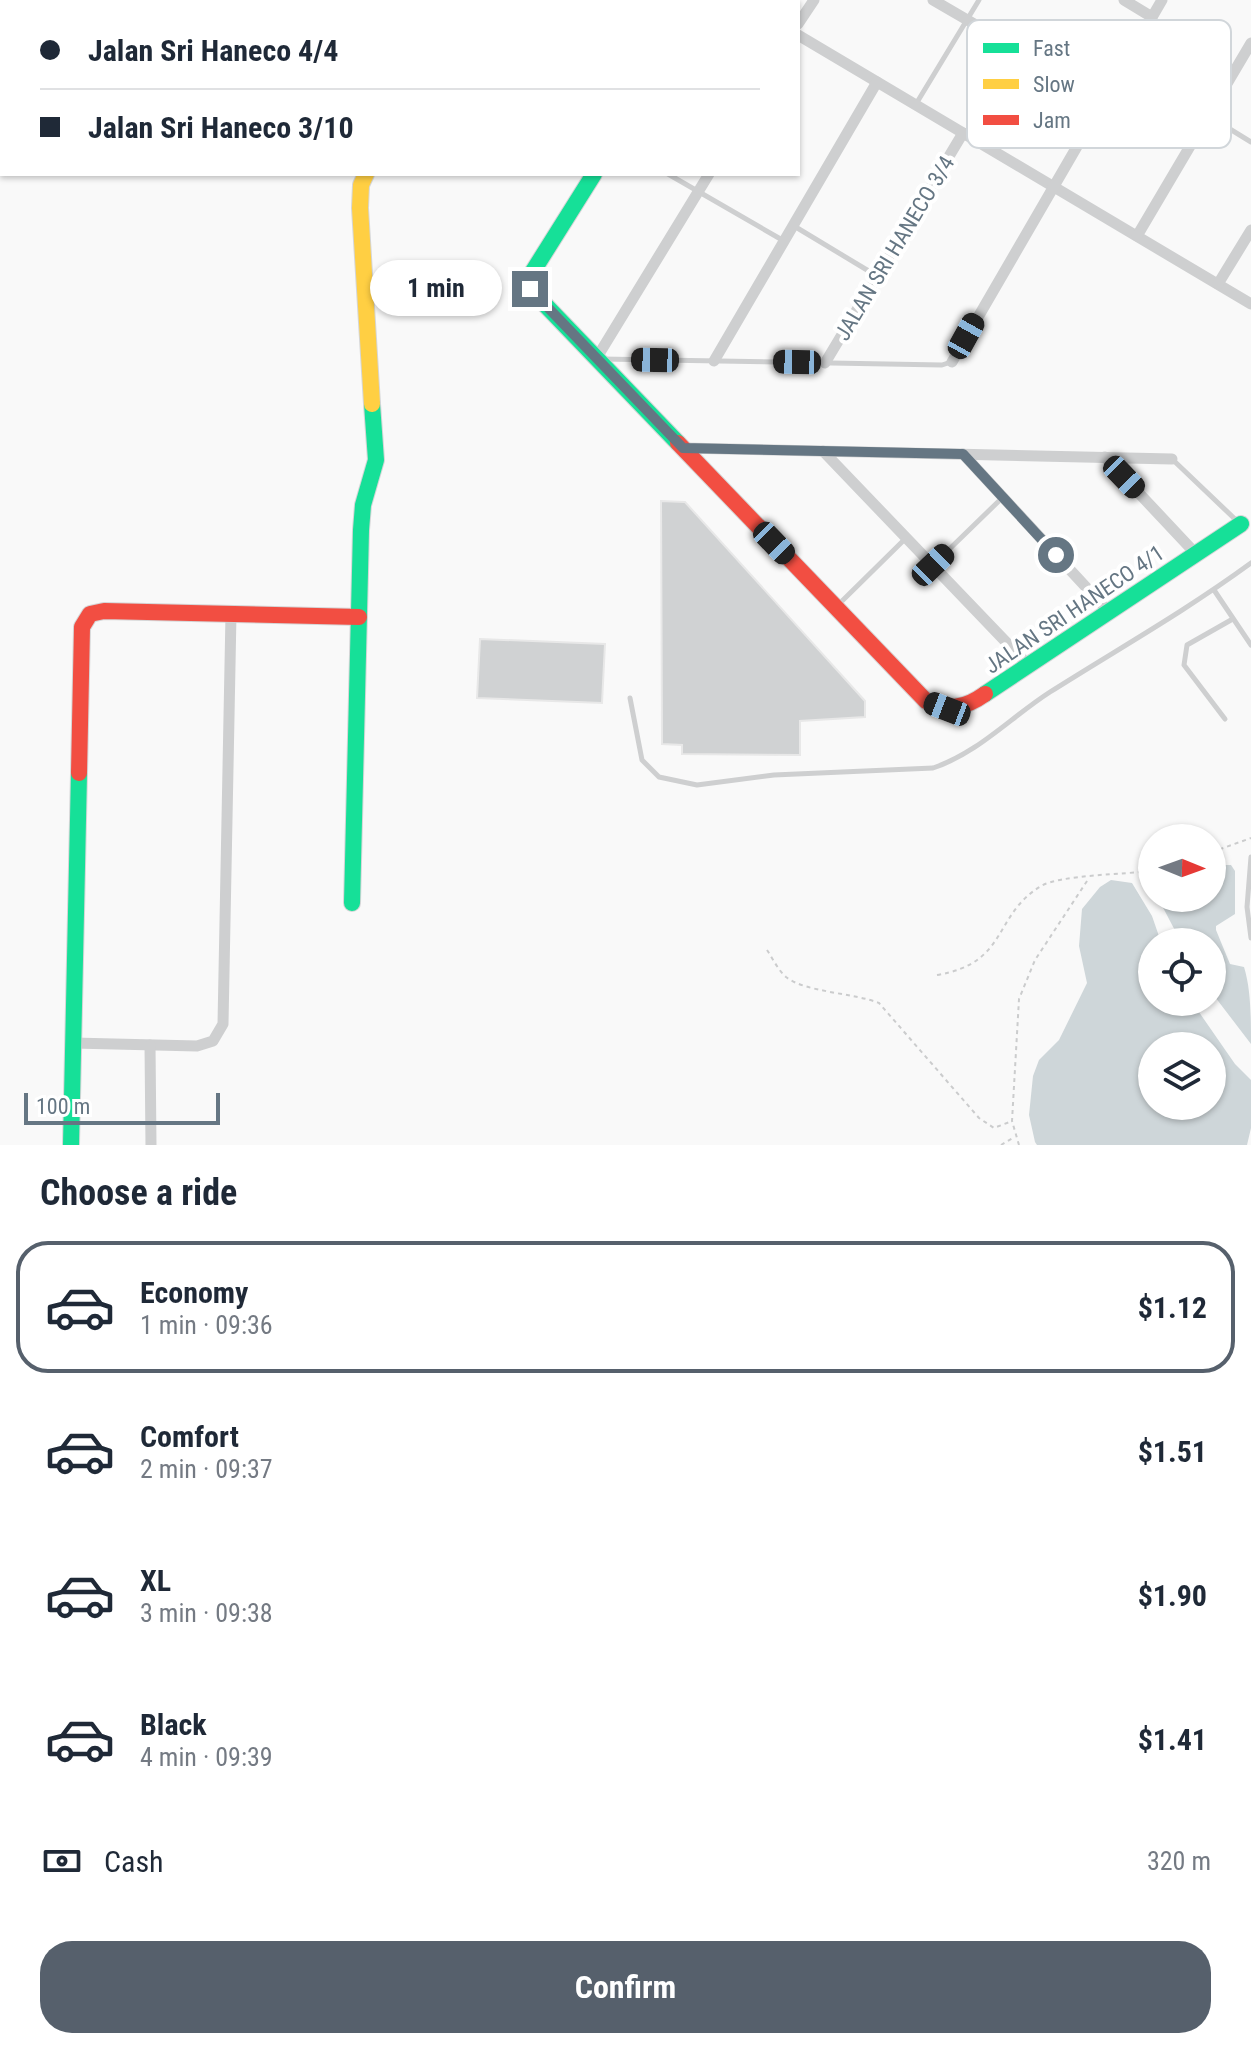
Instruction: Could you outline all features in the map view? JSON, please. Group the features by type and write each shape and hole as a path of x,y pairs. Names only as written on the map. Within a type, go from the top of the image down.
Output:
{"street":[{"path":"800,21 814,0"},
{"path":"933,0 967,20"},
{"path":"1124,0 1152,17"},
{"path":"1150,20 1162,0"},
{"path":"800,36 967,135"},
{"path":"1231,77 1251,43"},
{"path":"714,361 877,82"},
{"name":"JALAN SRI HANECO 3/4","path":"825,363 963,133"},
{"path":"988,148 1251,304"},
{"path":"952,362 1074,148"},
{"path":"1137,236 1189,148"},
{"path":"352,903 363,505 376,460 360,208 361,185 365,176"},
{"path":"593,176 530,276 530,289 836,607"},
{"path":"596,359 708,176"},
{"path":"1218,284 1251,230"},
{"path":"683,448 1172,459"},
{"path":"823,451 1028,665"},
{"path":"963,454 1109,612"},
{"path":"1105,457 1196,554"},
{"name":"JALAN SRI HANECO 4/1","path":"836,607 926,701 947,709 969,705 1241,524"},
{"path":"71,1145 82,627 90,614 104,611 359,617"},
{"path":"73,1043 197,1046 213,1041 223,1024 231,614"},
{"path":"150,1045 151,1145"}],"lane":[{"path":"916,104 979,0"},
{"path":"1231,130 1251,142"},
{"path":"671,176 784,241"},
{"path":"793,225 877,276"},
{"path":"596,359 942,365 952,362"},
{"path":"1172,459 1241,524"},
{"path":"933,565 1003,497"},
{"path":"836,607 906,538"},
{"path":"630,698 642,760 659,777 697,785 774,775 933,768 956,760 1049,693 1214,590 1251,563"},
{"path":"1214,590 1231,620 1251,645"},
{"path":"1225,719 1184,665 1187,645 1231,620"},
{"path":"1251,857 1247,907 1251,938"}],"path":[{"path":"1226,847 1251,838"},
{"path":"937,975 957,972 987,955 1017,911 1042,885 1138,873"},
{"path":"1019,1145 1014,1138 1012,1121 1019,999 1035,960 1089,878"},
{"path":"767,950 783,975 795,983 860,995 879,1003 959,1099 979,1118 994,1128 1012,1121"},
{"path":"1001,1145 1014,1138"}],"shaded area":[{"path":"1226,865 1231,865 1235,871 1235,914 1216,928 1174,928 1165,912 1226,912"},
{"path":"1111,880 1132,883 1138,893 1138,912 1150,912 1156,928 1138,928 1138,1016 1202,1016 1213,1032 1138,1032 1138,1120 1226,1120 1226,1051 1251,1080 1251,1128 1247,1145 1037,1145 1029,1115 1033,1076 1039,1060 1059,1040 1087,983 1079,946 1082,909 1100,887"},
{"path":"1226,954 1230,964 1244,967 1251,1014 1251,1044 1226,1011"}],"building":[{"path":"661,501 685,502 865,701 865,717 800,721 800,755 682,754 682,745 662,744"},
{"path":"480,639 605,644 602,703 477,698"}],"traffic: fast":[{"path":"593,176 530,276 530,289 678,443"},
{"path":"352,903 361,530 363,505 376,460 372,404"},
{"path":"985,694 1241,524"},
{"path":"71,1145 79,773"}],"traffic: slow":[{"path":"365,176 361,185 360,208 372,404"}],"traffic: jam":[{"path":"678,443 926,701 957,706 985,694"},
{"path":"79,773 82,627 90,614 104,611 359,617"}],"route":[{"path":"530,289 683,448 963,454 1056,555"}]}
